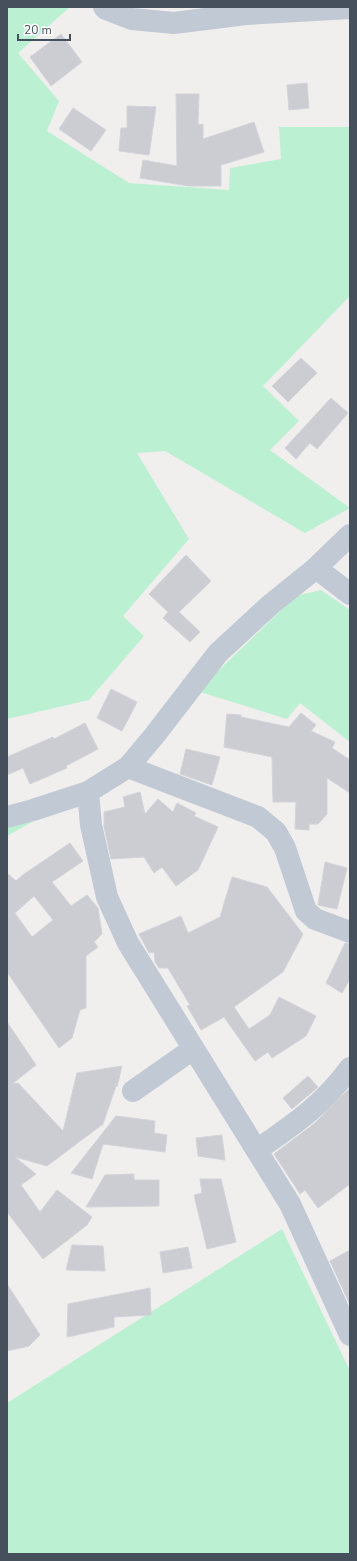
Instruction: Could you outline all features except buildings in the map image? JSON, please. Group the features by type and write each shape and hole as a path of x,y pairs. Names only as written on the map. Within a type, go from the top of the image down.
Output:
{"street":[{"path":"104,7 132,19 174,23 246,14 350,8"},
{"path":"7,817 88,792 128,767 154,736 218,652 270,605 316,568 350,535"},
{"path":"316,568 350,594"},
{"path":"128,767 258,817 276,832 285,848 306,911 315,919 350,932"},
{"path":"88,792 91,825 107,897 128,943 290,1204 350,1335"},
{"path":"133,1091 193,1049"},
{"path":"257,1150 308,1114 329,1094 350,1068"}],"green space":[{"path":"7,7 70,7 18,53 59,101 47,131 129,183 229,190 230,168 281,159 279,127 350,127 350,296 263,386 299,421 270,450 350,508 305,533 165,451 137,453 189,539 123,616 144,636 89,700 7,719"},
{"path":"321,590 350,610 350,742 300,703 287,719 197,691 296,596"},
{"path":"34,821 7,836 7,827"},
{"path":"282,1229 350,1371 350,1554 7,1554 7,1403"}]}
